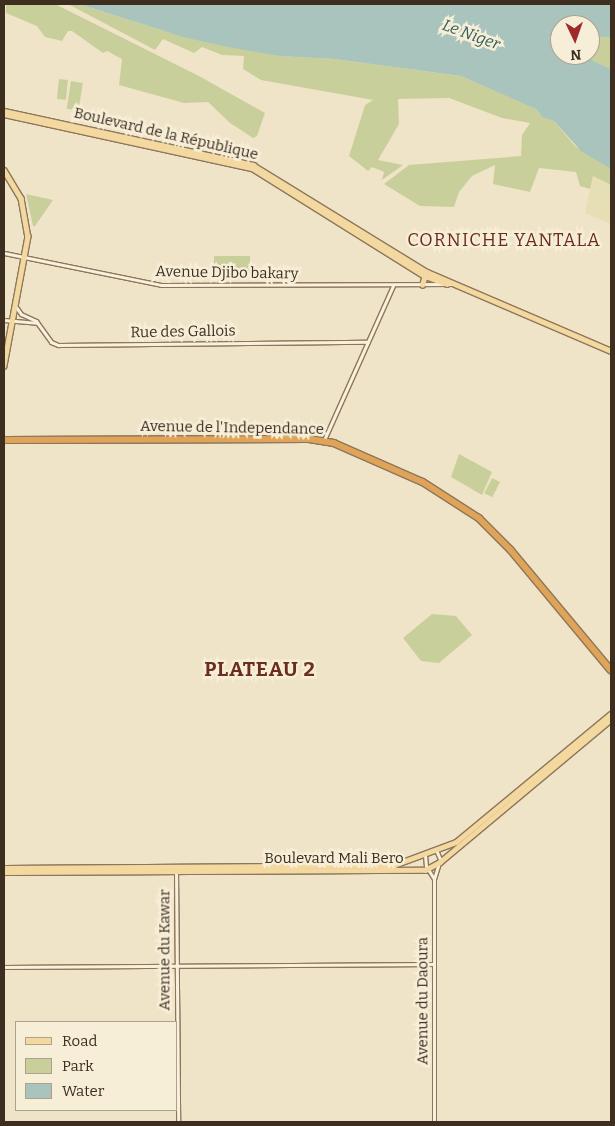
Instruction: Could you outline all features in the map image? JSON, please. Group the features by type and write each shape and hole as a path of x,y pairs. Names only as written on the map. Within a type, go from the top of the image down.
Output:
{"highway":[{"name":"Avenue de l'Independance","path":"4,440 324,440 423,482 479,518 515,554 611,670"}],"main road":[{"name":"Boulevard de la République","path":"4,112 254,165 426,274 611,351"},
{"path":"4,170 19,194 27,218 26,258 4,366"},
{"path":"422,285 426,274"},
{"name":"Boulevard Mali Bero","path":"4,872 394,866 460,840 611,714"},
{"name":"Boulevard Mali Bero","path":"4,868 176,870 428,869 440,862 611,719"}],"street":[{"name":"Avenue Djibo bakary","path":"4,253 161,285 451,285"},
{"path":"324,440 393,286"},
{"name":"Rue des Gallois","path":"16,307 38,323 51,342 58,345 368,342"},
{"path":"4,320 38,323"},
{"path":"436,850 440,862"},
{"path":"425,855 428,869 434,879"},
{"name":"Avenue du Daoura","path":"434,1122 434,879 440,862"},
{"name":"Avenue du Kawar","path":"176,870 177,1021"},
{"path":"4,967 434,964"}],"shaded area":[{"path":"593,176 611,185 611,224 585,213"}],"green space":[{"path":"6,4 55,4 199,76 265,113 257,136 253,138 230,123 208,102 184,103 119,85 122,59 107,51 103,53 72,31 68,31 62,41 45,37 37,26 6,13"},
{"path":"68,4 79,4 167,32 279,56 334,59 461,76 522,102 536,109 543,118 554,121 575,146 611,169 611,185 593,176 590,189 580,186 576,172 539,168 530,192 493,184 495,165 472,176 459,192 454,207 420,206 384,184 409,165 521,156 522,135 530,123 502,118 449,98 398,99 399,124 378,160 403,165 382,180 384,172 372,167 368,171 349,156 365,105 373,100 261,80 243,69 244,56 222,55 202,47 194,53 163,39 155,50"},
{"path":"600,37 611,37 611,69 600,64"},
{"path":"59,79 68,80 66,100 57,99"},
{"path":"71,81 83,83 78,111 67,109"},
{"path":"26,194 53,200 35,226 33,226"},
{"path":"214,256 250,256 250,275 214,275"},
{"path":"459,454 492,472 482,495 451,477"},
{"path":"492,478 500,482 492,497 484,493"},
{"path":"432,614 456,616 472,635 439,663 421,661 403,638"}],"water":[{"name":"Le Niger","path":"79,4 611,4 611,37 600,37 600,15 550,15 550,65 600,64 611,69 611,169 581,151 554,121 543,118 536,109 461,76 334,59 279,56 183,37"}],"district":[{"name":"CORNICHE YANTALA","path":"504,240"},
{"name":"PLATEAU 2","path":"260,669"}]}
